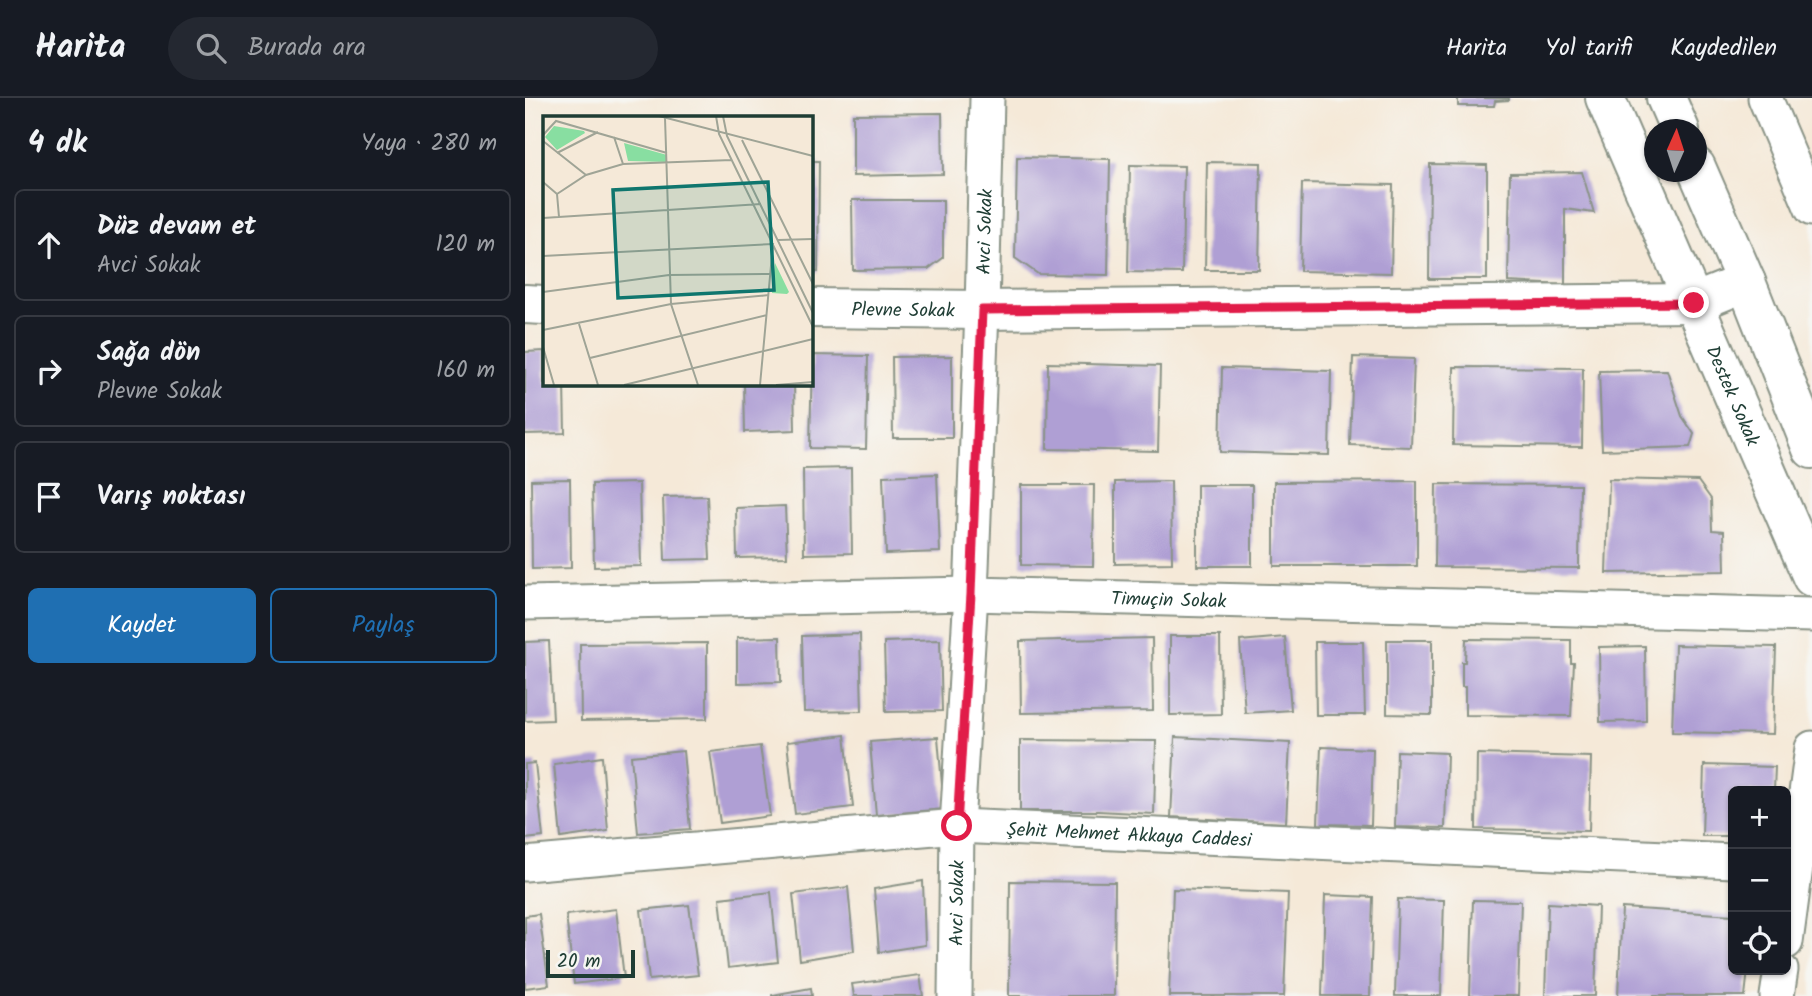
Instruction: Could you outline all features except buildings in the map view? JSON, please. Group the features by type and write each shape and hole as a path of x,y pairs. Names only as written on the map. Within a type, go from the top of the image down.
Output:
{"street":[{"name":"Avci Sokak","path":"955,996 957,826 971,594 988,98"},
{"name":"Destek Sokak","path":"1605,98 1812,577"},
{"path":"1667,98 1676,119"},
{"path":"1765,98 1812,209"},
{"path":"1703,182 1746,282 1812,449"},
{"name":"Plevne Sokak","path":"812,308 982,310 1694,303 1746,282"},
{"path":"525,304 543,304"},
{"name":"Timuçin Sokak","path":"525,603 971,594 1812,615"},
{"path":"1788,912 1792,864 1812,748"},
{"name":"Şehit Mehmet Akkaya Caddesi","path":"525,864 957,826 1728,861"},
{"path":"1777,996 1780,975"}],"route":[{"path":"957,826 971,594 982,310 1694,303"}]}
